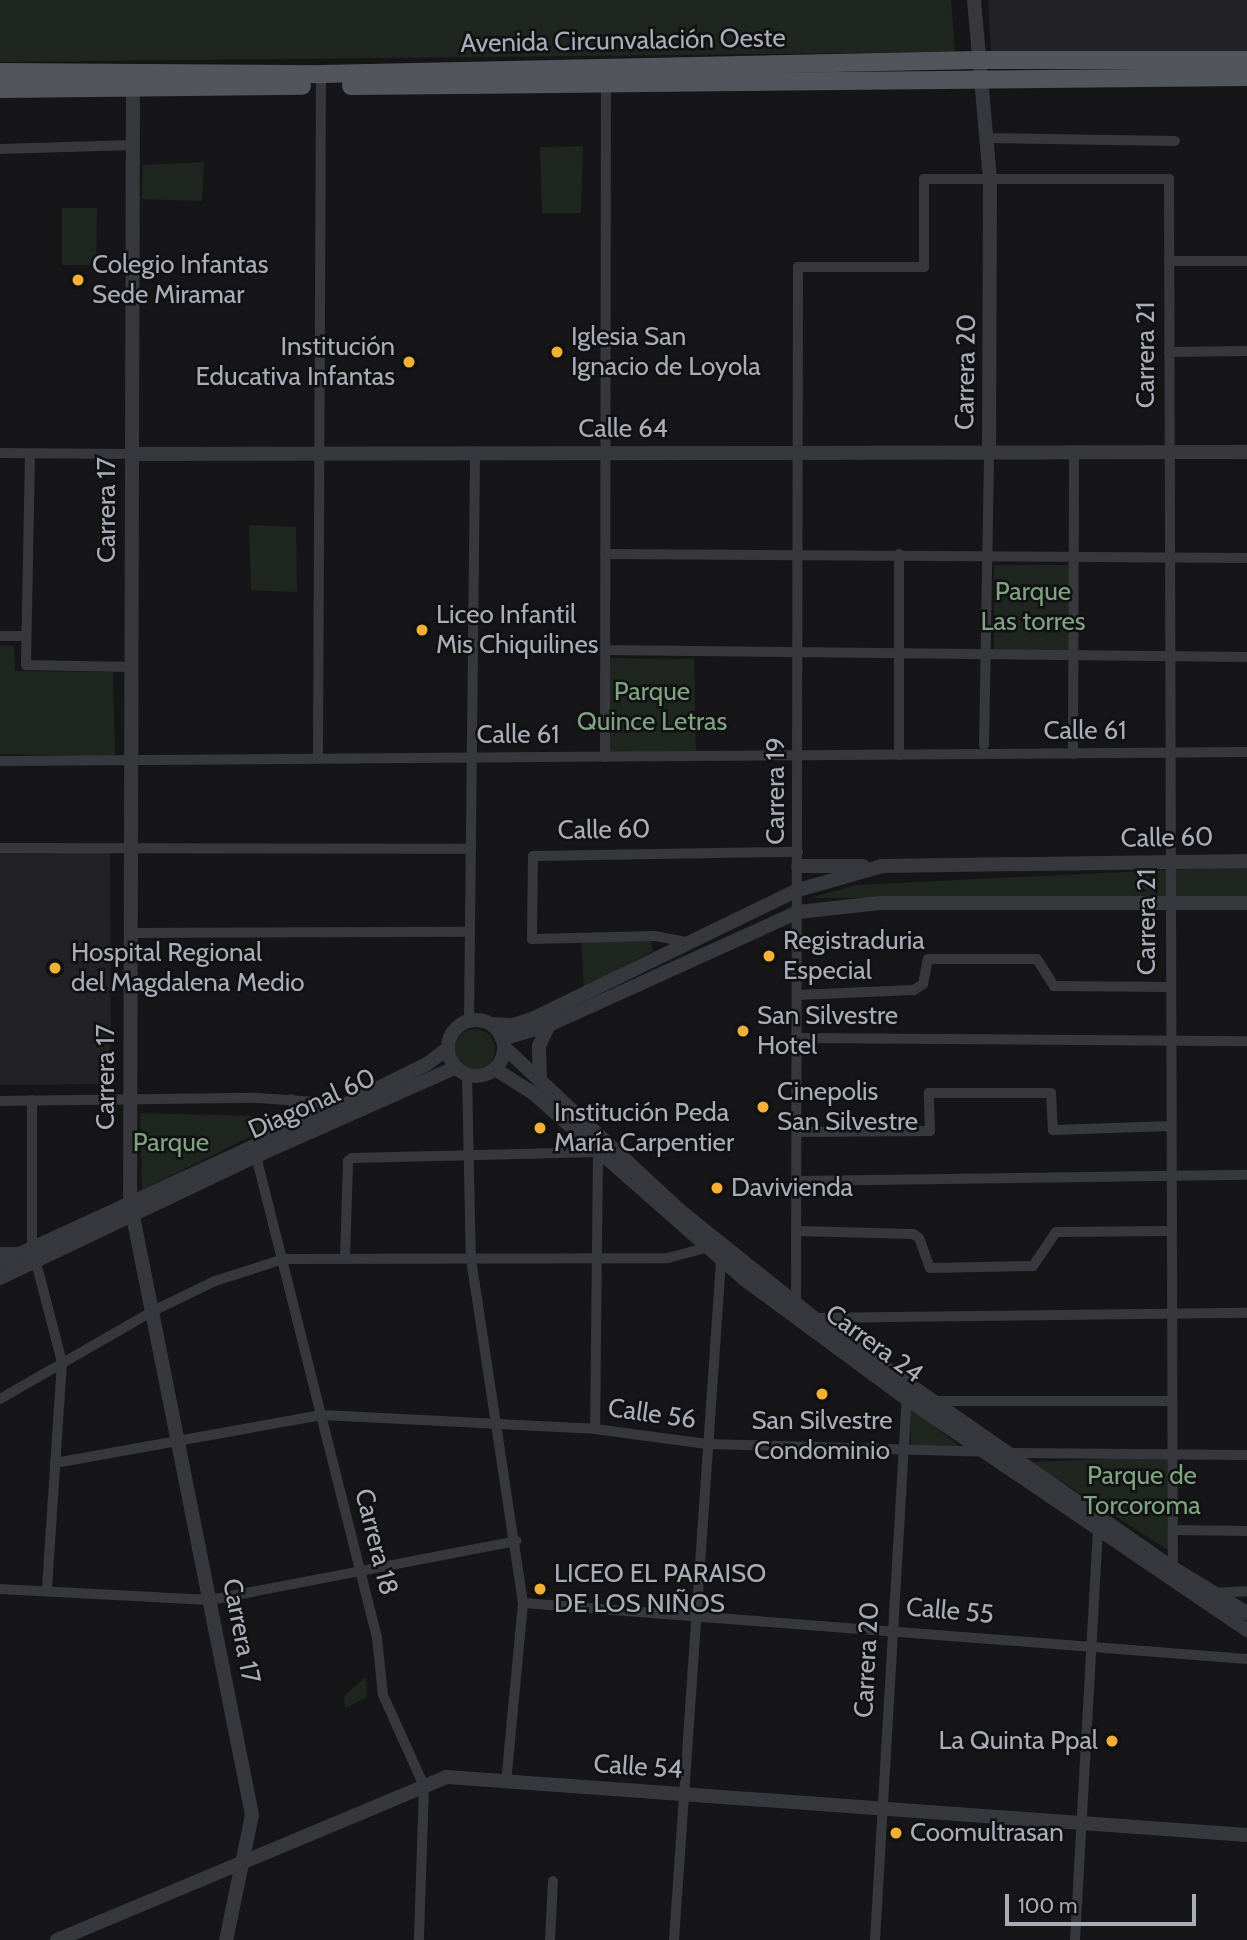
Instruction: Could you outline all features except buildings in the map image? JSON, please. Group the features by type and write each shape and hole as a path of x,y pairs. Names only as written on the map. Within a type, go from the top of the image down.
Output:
{"main road":[{"name":"Avenida Circunvalación Oeste","path":"0,89 133,81 606,75 1247,60"},
{"name":"Avenida Circunvalación Oeste","path":"977,68 1247,77"},
{"name":"Avenida Circunvalación Oeste","path":"0,72 133,81"}],"street":[{"name":"Carrera 20","path":"974,0 977,68 990,181 984,745"},
{"path":"605,757 606,75"},
{"path":"318,759 321,80"},
{"name":"Carrera 17","path":"133,81 131,1208 252,1815 243,1862 229,1908 226,1940"},
{"path":"986,138 1175,141"},
{"path":"0,149 133,145"},
{"name":"Carrera 19","path":"802,1314 796,1231 800,453 798,267 924,267 924,179 990,181"},
{"name":"Carrera 21","path":"990,181 1169,179 1173,1575"},
{"path":"1169,261 1247,261"},
{"path":"1169,352 1247,351"},
{"path":"1073,754 1076,557 1074,452"},
{"name":"Calle 64","path":"0,453 1247,452"},
{"path":"30,454 26,665 132,667"},
{"path":"469,1021 475,454"},
{"path":"605,554 1247,558"},
{"path":"900,554 900,755"},
{"path":"0,636 26,636"},
{"path":"605,650 899,651 1247,657"},
{"name":"Calle 61","path":"0,761 1247,752"},
{"path":"0,848 471,849"},
{"name":"Calle 60","path":"694,943 655,936 532,939 533,856 798,859"},
{"path":"798,859 882,866"},
{"name":"Calle 60","path":"798,890 882,866 1247,861"},
{"path":"506,1782 523,1603 516,1541 494,1422 471,1259 470,1155 461,1072 447,1049 451,1034 469,1021 513,1025 534,1018 694,943 798,890"},
{"path":"461,1072 485,1075 495,1069 504,1044 798,912 880,903 1247,903"},
{"path":"131,933 470,932"},
{"path":"654,962 655,936"},
{"path":"797,995 914,990 923,984 928,959 1037,959 1054,986 1170,988"},
{"path":"491,1024 504,1044"},
{"path":"540,1079 539,1046 549,1025"},
{"path":"797,1038 1247,1041"},
{"name":"Carrera 24","path":"504,1044 678,1209 907,1399 1098,1531 1173,1575 1216,1593 1247,1613"},
{"name":"Diagonal 60","path":"131,1208 427,1064 447,1049"},
{"name":"Carrera 24","path":"495,1069 533,1093 721,1261 1012,1453 1173,1575 1196,1596 1247,1630"},
{"name":"Diagonal 60","path":"0,1263 30,1254 131,1208 461,1072"},
{"path":"797,1132 930,1131 929,1093 1051,1093 1053,1130 1171,1126"},
{"path":"0,1101 258,1098 346,1104"},
{"path":"33,1100 30,1254 62,1362 47,1590"},
{"path":"291,1100 299,1115 298,1125"},
{"path":"345,1258 348,1161 352,1158 598,1152 595,1429"},
{"name":"Carrera 18","path":"256,1156 284,1259 357,1569 377,1638 383,1695 424,1786 419,1940"},
{"path":"796,1181 1247,1175"},
{"path":"796,1231 913,1234 919,1238 930,1268 1033,1265 1056,1232 1171,1231"},
{"path":"0,1399 151,1312 215,1281 284,1259 668,1258 705,1248"},
{"path":"0,1252 30,1254"},
{"name":"Diagonal 60","path":"0,1278 30,1254"},
{"path":"674,1940 721,1261"},
{"path":"802,1314 1247,1313"},
{"name":"Carrera 20","path":"875,1940 908,1382"},
{"path":"937,1401 1172,1401"},
{"name":"Calle 56","path":"55,1463 179,1443 322,1415 595,1429 707,1444 1172,1457 1247,1455"},
{"path":"1173,1530 1247,1531"},
{"path":"1075,1940 1098,1531"},
{"path":"0,1589 210,1601 357,1569 516,1541"},
{"path":"1196,1596 1247,1591"},
{"name":"Calle 55","path":"523,1603 893,1629 1247,1659"},
{"name":"Calle 54","path":"57,1940 447,1777 1247,1835"},
{"path":"550,1940 553,1881"}],"shaded area":[{"path":"988,0 1247,0 1247,51 991,51"},
{"name":"Hospital Regional del Magdalena Medio","path":"110,851 111,1084 0,1085 0,853"}],"green space":[{"path":"0,0 951,0 955,52 0,62"},
{"path":"583,146 581,213 542,213 540,147"},
{"path":"204,162 202,201 142,199 143,165"},
{"path":"62,208 97,208 96,265 62,265"},
{"path":"249,525 296,527 297,592 251,590"},
{"name":"Parque Las torres","path":"994,565 1071,565 1073,650 994,651"},
{"path":"0,645 14,646 15,671 113,672 115,756 0,754"},
{"name":"Parque Quince Letras","path":"608,658 694,659 696,756 608,756"},
{"path":"1247,866 1247,897 810,898 855,885"},
{"path":"581,938 651,941 653,951 584,988"},
{"path":"475,1029 489,1035 495,1049 489,1063 475,1069 461,1063 455,1049 461,1035"},
{"name":"Parque","path":"140,1113 290,1117 142,1190"},
{"path":"910,1407 961,1447 911,1446"},
{"name":"Parque de Torcoroma","path":"1176,1456 1177,1556 1031,1462"},
{"path":"366,1677 367,1697 345,1708 344,1696"}],"place":[{"name":"Colegio Infantas Sede Miramar","path":"78,280"},
{"name":"Iglesia San Ignacio de Loyola","path":"557,352"},
{"name":"Institución Educativa Infantas","path":"409,362"},
{"name":"Liceo Infantil Mis Chiquilines","path":"422,630"},
{"name":"Registraduria Especial","path":"769,956"},
{"name":"Hospital Regional del Magdalena Medio","path":"55,968"},
{"name":"San Silvestre Hotel","path":"743,1031"},
{"name":"Cinepolis San Silvestre","path":"763,1107"},
{"name":"Institución Peda María Carpentier","path":"540,1128"},
{"name":"Davivienda","path":"717,1188"},
{"name":"San Silvestre Condominio","path":"822,1394"},
{"name":"LICEO EL PARAISO DE LOS NIÑOS","path":"540,1589"},
{"name":"La Quinta Ppal","path":"1112,1741"},
{"name":"Coomultrasan","path":"896,1833"}]}
